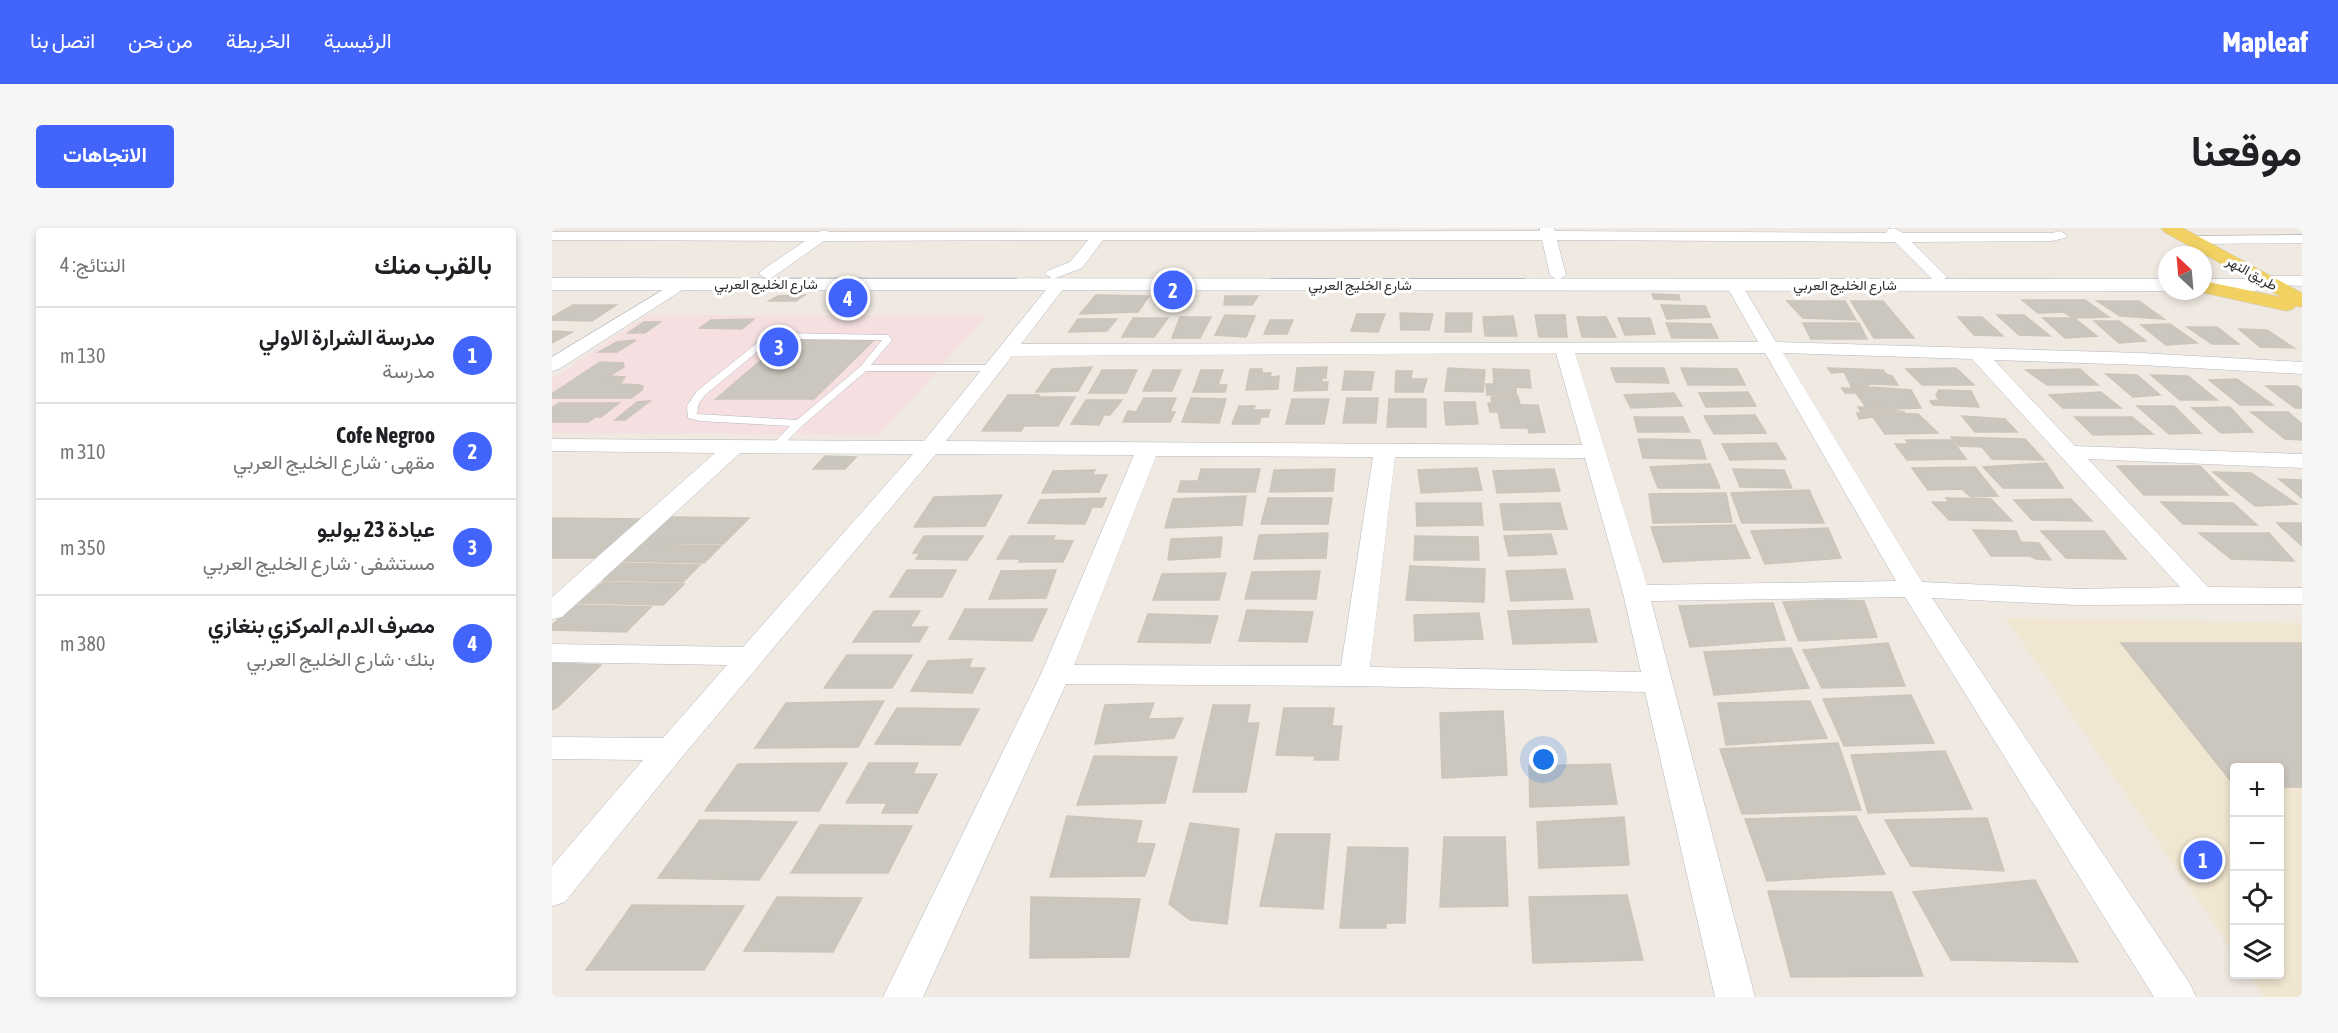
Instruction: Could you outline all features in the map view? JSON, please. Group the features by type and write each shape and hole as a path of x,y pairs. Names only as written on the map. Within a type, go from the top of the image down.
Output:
{"main road":[{"name":"طريق النهر","path":"2152,228 2187,246"},
{"name":"طريق النهر","path":"2170,228 2192,246"},
{"name":"طريق النهر","path":"2212,259 2300,307"},
{"name":"طريق النهر","path":"2212,259 2254,281"},
{"name":"شارع الخليج العربي","path":"552,274 1070,275 1267,280 1734,285 2158,285"},
{"name":"شارع الخليج العربي","path":"552,284 681,284 1070,275 1267,280 1558,275 2158,278"},
{"path":"2212,279 2254,281"},
{"path":"2212,285 2254,281"},
{"path":"2212,288 2300,307"}],"street":[{"path":"552,236 987,232 1098,237 1548,232 2060,236 2051,228"},
{"path":"767,274 826,232"},
{"path":"1548,232 1558,275"},
{"path":"1895,233 1939,277"},
{"path":"552,891 930,448 1098,237"},
{"path":"2212,251 2302,239"},
{"path":"2254,281 2302,281"},
{"path":"552,365 681,284"},
{"path":"1734,285 1913,589 2176,997"},
{"path":"1000,359 1771,347 2150,359 2302,368"},
{"path":"1564,350 1636,593 1735,997"},
{"path":"1978,354 2201,595"},
{"path":"552,445 1593,452"},
{"path":"552,610 736,445"},
{"path":"903,997 1056,674 1148,449"},
{"path":"1354,676 1385,451"},
{"path":"2068,452 2302,461"},
{"path":"552,581 583,582"},
{"path":"1636,593 1913,589 2077,597 2302,596"},
{"path":"552,653 752,656"},
{"path":"1056,674 1354,676 1657,682"},
{"path":"552,748 671,749"}],"lane":[{"path":"775,447 799,423 864,368 887,340 885,337 797,334 765,341 701,393 694,400 691,409 692,416 700,418 799,423"},
{"path":"864,368 1000,359"}],"shaded area":[{"path":"648,315 987,316 879,435 552,433 552,379"},
{"path":"2006,618 2302,623 2302,997 2264,997 2252,979 2284,979 2284,763 2230,763 2230,947"}],"building":[{"path":"1652,294 1679,295 1680,300 1654,299"},
{"path":"805,295 796,301 769,301 778,296"},
{"path":"1096,295 1149,296 1138,312 1080,314"},
{"path":"1225,296 1258,296 1252,305 1224,305"},
{"path":"2022,300 2085,300 2109,317 2074,318 2063,312 2038,313"},
{"path":"1787,301 1845,301 1856,320 1803,318"},
{"path":"1851,301 1883,301 1914,338 1874,338"},
{"path":"2097,301 2139,301 2164,319 2120,316"},
{"path":"573,305 616,305 592,321 552,320 552,317"},
{"path":"1661,305 1705,306 1710,317 1667,319"},
{"path":"1400,313 1433,314 1429,330 1401,330"},
{"path":"1446,313 1472,313 1471,332 1445,332"},
{"path":"1357,314 1385,314 1378,332 1351,331"},
{"path":"1225,315 1255,316 1246,337 1215,335"},
{"path":"1535,315 1565,315 1567,337 1539,337"},
{"path":"1997,315 2024,315 2050,336 2019,335"},
{"path":"1513,316 1517,336 1485,336 1483,317"},
{"path":"1180,317 1211,317 1200,338 1172,338"},
{"path":"1577,317 1606,317 1616,337 1582,337"},
{"path":"1958,317 1982,317 2003,336 1974,335"},
{"path":"1133,318 1168,318 1154,337 1122,337"},
{"path":"1618,318 1650,318 1655,334 1625,335"},
{"path":"2043,318 2074,318 2097,336 2065,338"},
{"path":"754,319 742,329 700,328 711,320"},
{"path":"1078,319 1117,319 1107,331 1069,332"},
{"path":"1270,320 1293,320 1287,334 1264,334"},
{"path":"2094,321 2119,321 2146,341 2119,343"},
{"path":"644,322 660,322 645,333 628,333"},
{"path":"1666,323 1711,324 1718,338 1672,338"},
{"path":"1803,323 1859,323 1867,339 1811,339"},
{"path":"2170,324 2197,343 2166,345 2141,325"},
{"path":"2187,327 2217,327 2239,344 2212,344"},
{"path":"2239,329 2267,330 2294,348 2260,347"},
{"path":"552,331 572,332 552,343"},
{"path":"787,338 876,338 814,399 716,399"},
{"path":"636,340 617,352 599,352 617,342"},
{"path":"600,362 623,363 624,367 609,376 625,377 620,384 640,385 643,386 642,390 631,398 552,398 552,394"},
{"path":"1092,367 1078,391 1036,392 1052,369"},
{"path":"1327,367 1326,378 1322,378 1322,382 1328,382 1327,390 1294,391 1297,368"},
{"path":"1448,368 1485,370 1483,392 1445,391"},
{"path":"1611,368 1664,368 1669,383 1616,382"},
{"path":"1681,368 1737,369 1745,385 1688,385"},
{"path":"1828,368 1883,370 1892,376 1898,385 1868,384 1869,388 1852,388 1844,372 1831,373"},
{"path":"1956,368 1974,385 1922,385 1906,369"},
{"path":"1250,369 1262,369 1262,373 1271,373 1270,377 1279,376 1278,389 1246,390"},
{"path":"1493,369 1529,370 1531,388 1516,387 1516,395 1487,395 1486,384 1494,384"},
{"path":"2080,369 2098,385 2047,385 2026,370"},
{"path":"1102,370 1137,370 1126,393 1089,393"},
{"path":"1153,370 1181,370 1172,391 1143,391"},
{"path":"1201,370 1223,370 1218,385 1227,385 1225,392 1193,392"},
{"path":"1345,371 1374,372 1371,390 1342,390"},
{"path":"1396,371 1412,371 1411,379 1427,379 1423,392 1395,392"},
{"path":"2106,374 2137,375 2160,395 2133,397"},
{"path":"2151,375 2188,376 2217,400 2180,400"},
{"path":"2237,379 2273,405 2240,405 2209,380"},
{"path":"2266,386 2297,386 2302,390 2302,408 2295,408"},
{"path":"1871,387 1911,390 1921,408 1890,409 1876,406 1873,407 1905,412 1861,412 1858,407 1866,407 1856,393 1845,393 1842,388 1871,389"},
{"path":"1939,390 1971,391 1979,407 1933,405 1930,401 1939,400 1936,395"},
{"path":"1748,392 1756,406 1706,407 1699,393"},
{"path":"2101,392 2121,408 2063,408 2049,395"},
{"path":"1674,393 1682,406 1631,408 1624,395"},
{"path":"1008,395 1075,397 1058,426 1024,426 1021,431 982,431"},
{"path":"1518,396 1520,405 1538,405 1545,432 1529,433 1528,428 1501,428 1498,412 1490,412 1488,403 1492,403 1491,397"},
{"path":"1144,398 1176,398 1170,412 1175,412 1170,422 1123,422 1128,411 1136,412"},
{"path":"1191,398 1226,399 1219,423 1182,422"},
{"path":"1347,398 1378,398 1376,423 1343,423"},
{"path":"1292,399 1329,399 1324,424 1286,424"},
{"path":"1389,399 1426,399 1426,427 1387,427"},
{"path":"1086,400 1122,400 1110,415 1104,415 1099,425 1071,424"},
{"path":"650,401 625,420 615,420 637,402"},
{"path":"1444,402 1475,402 1478,424 1446,425"},
{"path":"559,403 619,403 601,417 595,417 588,422 552,422 552,408"},
{"path":"1239,406 1255,406 1253,410 1270,410 1268,417 1261,417 1259,424 1232,424"},
{"path":"2137,406 2174,406 2201,433 2169,434"},
{"path":"2230,407 2253,432 2221,433 2192,408"},
{"path":"2251,412 2288,412 2302,424 2302,440 2285,439"},
{"path":"1857,413 1918,414 1938,433 1885,434 1873,417 1859,419"},
{"path":"1755,415 1766,433 1714,434 1704,416"},
{"path":"1962,416 2005,419 2017,432 1975,432"},
{"path":"1634,417 1683,417 1690,432 1638,432"},
{"path":"2075,417 2132,417 2153,434 2093,435"},
{"path":"1951,437 2025,439 2044,460 1992,459 1982,447 1959,446"},
{"path":"1638,439 1700,440 1706,459 1643,458"},
{"path":"1906,440 1952,440 1966,459 1907,460 1895,444 1908,444"},
{"path":"1776,443 1786,459 1730,460 1722,444"},
{"path":"825,456 856,457 845,469 813,469"},
{"path":"2046,463 2063,488 2003,488 1983,467"},
{"path":"1710,464 1720,488 1658,488 1650,467"},
{"path":"2117,466 2200,466 2228,495 2144,495"},
{"path":"1975,467 1998,496 1971,497 1962,489 1928,490 1912,468"},
{"path":"1477,468 1482,490 1421,493 1418,470"},
{"path":"1201,469 1260,469 1255,492 1178,492 1181,481 1198,481"},
{"path":"1335,469 1333,491 1270,492 1274,470"},
{"path":"1554,469 1560,491 1497,493 1493,471"},
{"path":"1733,469 1784,470 1792,488 1740,487"},
{"path":"1095,470 1092,475 1107,475 1099,492 1042,493 1053,471"},
{"path":"2213,472 2251,473 2297,504 2255,506"},
{"path":"2279,479 2302,480 2302,498"},
{"path":"1809,490 1824,523 1742,523 1731,493"},
{"path":"1726,493 1732,522 1653,523 1649,494"},
{"path":"1002,495 985,526 914,527 934,497"},
{"path":"1246,496 1242,525 1165,528 1173,499"},
{"path":"1106,498 1102,507 1092,507 1085,524 1028,523 1040,500"},
{"path":"1268,498 1332,498 1328,524 1261,524"},
{"path":"1946,498 1991,499 2012,521 1949,520 1932,502 1949,502"},
{"path":"2071,499 2092,521 2032,520 2014,500"},
{"path":"2161,502 2233,503 2257,525 2183,524"},
{"path":"1416,503 1481,503 1483,525 1417,526"},
{"path":"1560,503 1567,529 1504,530 1500,504"},
{"path":"670,517 749,518 723,544 641,543"},
{"path":"552,518 642,519 598,558 552,558"},
{"path":"2277,523 2302,523 2302,546"},
{"path":"1735,525 1750,558 1663,562 1651,527"},
{"path":"1828,528 1841,558 1765,564 1751,531"},
{"path":"1973,530 2016,531 2021,542 2039,543 2051,560 2036,559 2030,556 1991,556"},
{"path":"2041,531 2104,531 2126,559 2066,558"},
{"path":"1328,533 1326,558 1254,559 1259,535"},
{"path":"2199,533 2269,533 2294,561 2231,559"},
{"path":"1551,534 1557,554 1509,556 1504,536"},
{"path":"924,536 983,536 967,560 916,559 920,553 913,553"},
{"path":"1010,536 1055,536 1052,540 1073,541 1063,562 1019,562 1020,559 997,559"},
{"path":"1415,536 1478,537 1479,560 1414,560"},
{"path":"1222,537 1220,557 1168,560 1171,539"},
{"path":"640,544 721,546 704,563 621,561"},
{"path":"620,563 700,565 683,582 601,580"},
{"path":"1410,566 1485,569 1484,602 1406,600"},
{"path":"1565,569 1573,599 1511,601 1506,571"},
{"path":"907,570 956,570 942,597 890,597"},
{"path":"1056,570 1046,598 989,599 1001,571"},
{"path":"1320,571 1316,599 1245,599 1252,572"},
{"path":"1226,573 1219,600 1153,600 1162,574"},
{"path":"603,582 684,584 663,605 579,603"},
{"path":"1864,601 1877,637 1799,641 1783,602"},
{"path":"1773,603 1785,640 1690,647 1679,606"},
{"path":"575,605 651,607 626,632 552,630 552,625"},
{"path":"965,609 1047,609 1032,641 949,639"},
{"path":"1589,609 1597,642 1513,644 1508,611"},
{"path":"1247,610 1313,612 1307,642 1239,641"},
{"path":"874,611 920,611 910,627 928,627 919,642 853,642"},
{"path":"1479,613 1483,639 1415,641 1414,615"},
{"path":"1148,614 1218,616 1210,643 1138,642"},
{"path":"1888,643 1905,686 1822,688 1803,650"},
{"path":"2121,643 2302,643 2302,787 2284,787 2284,763 2230,763 2230,780"},
{"path":"1791,648 1809,688 1714,695 1704,652"},
{"path":"847,655 912,655 892,688 824,688"},
{"path":"972,659 969,668 985,668 972,693 911,691 928,661"},
{"path":"552,663 601,665 558,707 552,710"},
{"path":"1911,695 1934,743 1844,746 1823,699"},
{"path":"884,701 858,747 755,748 786,703"},
{"path":"1810,701 1827,738 1726,745 1718,703"},
{"path":"1154,703 1148,719 1183,718 1174,738 1095,744 1105,705"},
{"path":"1213,705 1250,705 1247,723 1259,723 1246,792 1193,792"},
{"path":"897,708 979,709 960,745 875,744"},
{"path":"1284,708 1334,708 1332,726 1342,726 1338,760 1314,760 1315,756 1276,755"},
{"path":"1503,711 1507,775 1442,778 1440,713"},
{"path":"1838,743 1861,810 1742,814 1720,749"},
{"path":"1945,751 1972,809 1868,813 1851,755"},
{"path":"1094,756 1177,757 1165,803 1077,805"},
{"path":"847,763 819,811 705,811 738,764"},
{"path":"869,763 918,763 913,774 937,774 917,813 882,813 887,803 846,803"},
{"path":"1610,764 1617,804 1530,807 1529,766"},
{"path":"1067,816 1142,821 1136,843 1155,844 1145,876 1050,877"},
{"path":"1856,816 1885,874 1767,881 1745,819"},
{"path":"1624,817 1629,865 1539,868 1537,822"},
{"path":"1987,818 2004,871 1911,866 1885,820"},
{"path":"700,820 797,822 759,880 658,878"},
{"path":"1190,823 1239,829 1227,924 1190,920 1169,904"},
{"path":"820,825 912,826 888,873 791,873"},
{"path":"1276,834 1330,834 1323,909 1260,906"},
{"path":"1444,837 1505,837 1508,906 1440,907"},
{"path":"1348,847 1408,848 1405,923 1386,923 1386,928 1340,928"},
{"path":"2035,880 2078,962 1951,960 1913,892"},
{"path":"1768,891 1892,892 1923,976 1791,977"},
{"path":"1627,895 1643,960 1533,963 1529,897"},
{"path":"777,897 862,898 833,952 744,951"},
{"path":"1031,897 1140,899 1129,957 1030,958"},
{"path":"632,905 744,906 704,970 586,970"}],"place":[{"name":"Cofe Negroo","path":"1173,290"},
{"name":"مصرف الدم المركزي بنغازي","path":"848,298"},
{"name":"عيادة 23 يوليو","path":"779,347"},
{"name":"مدرسة الشرارة الاولي","path":"2203,860"}]}
